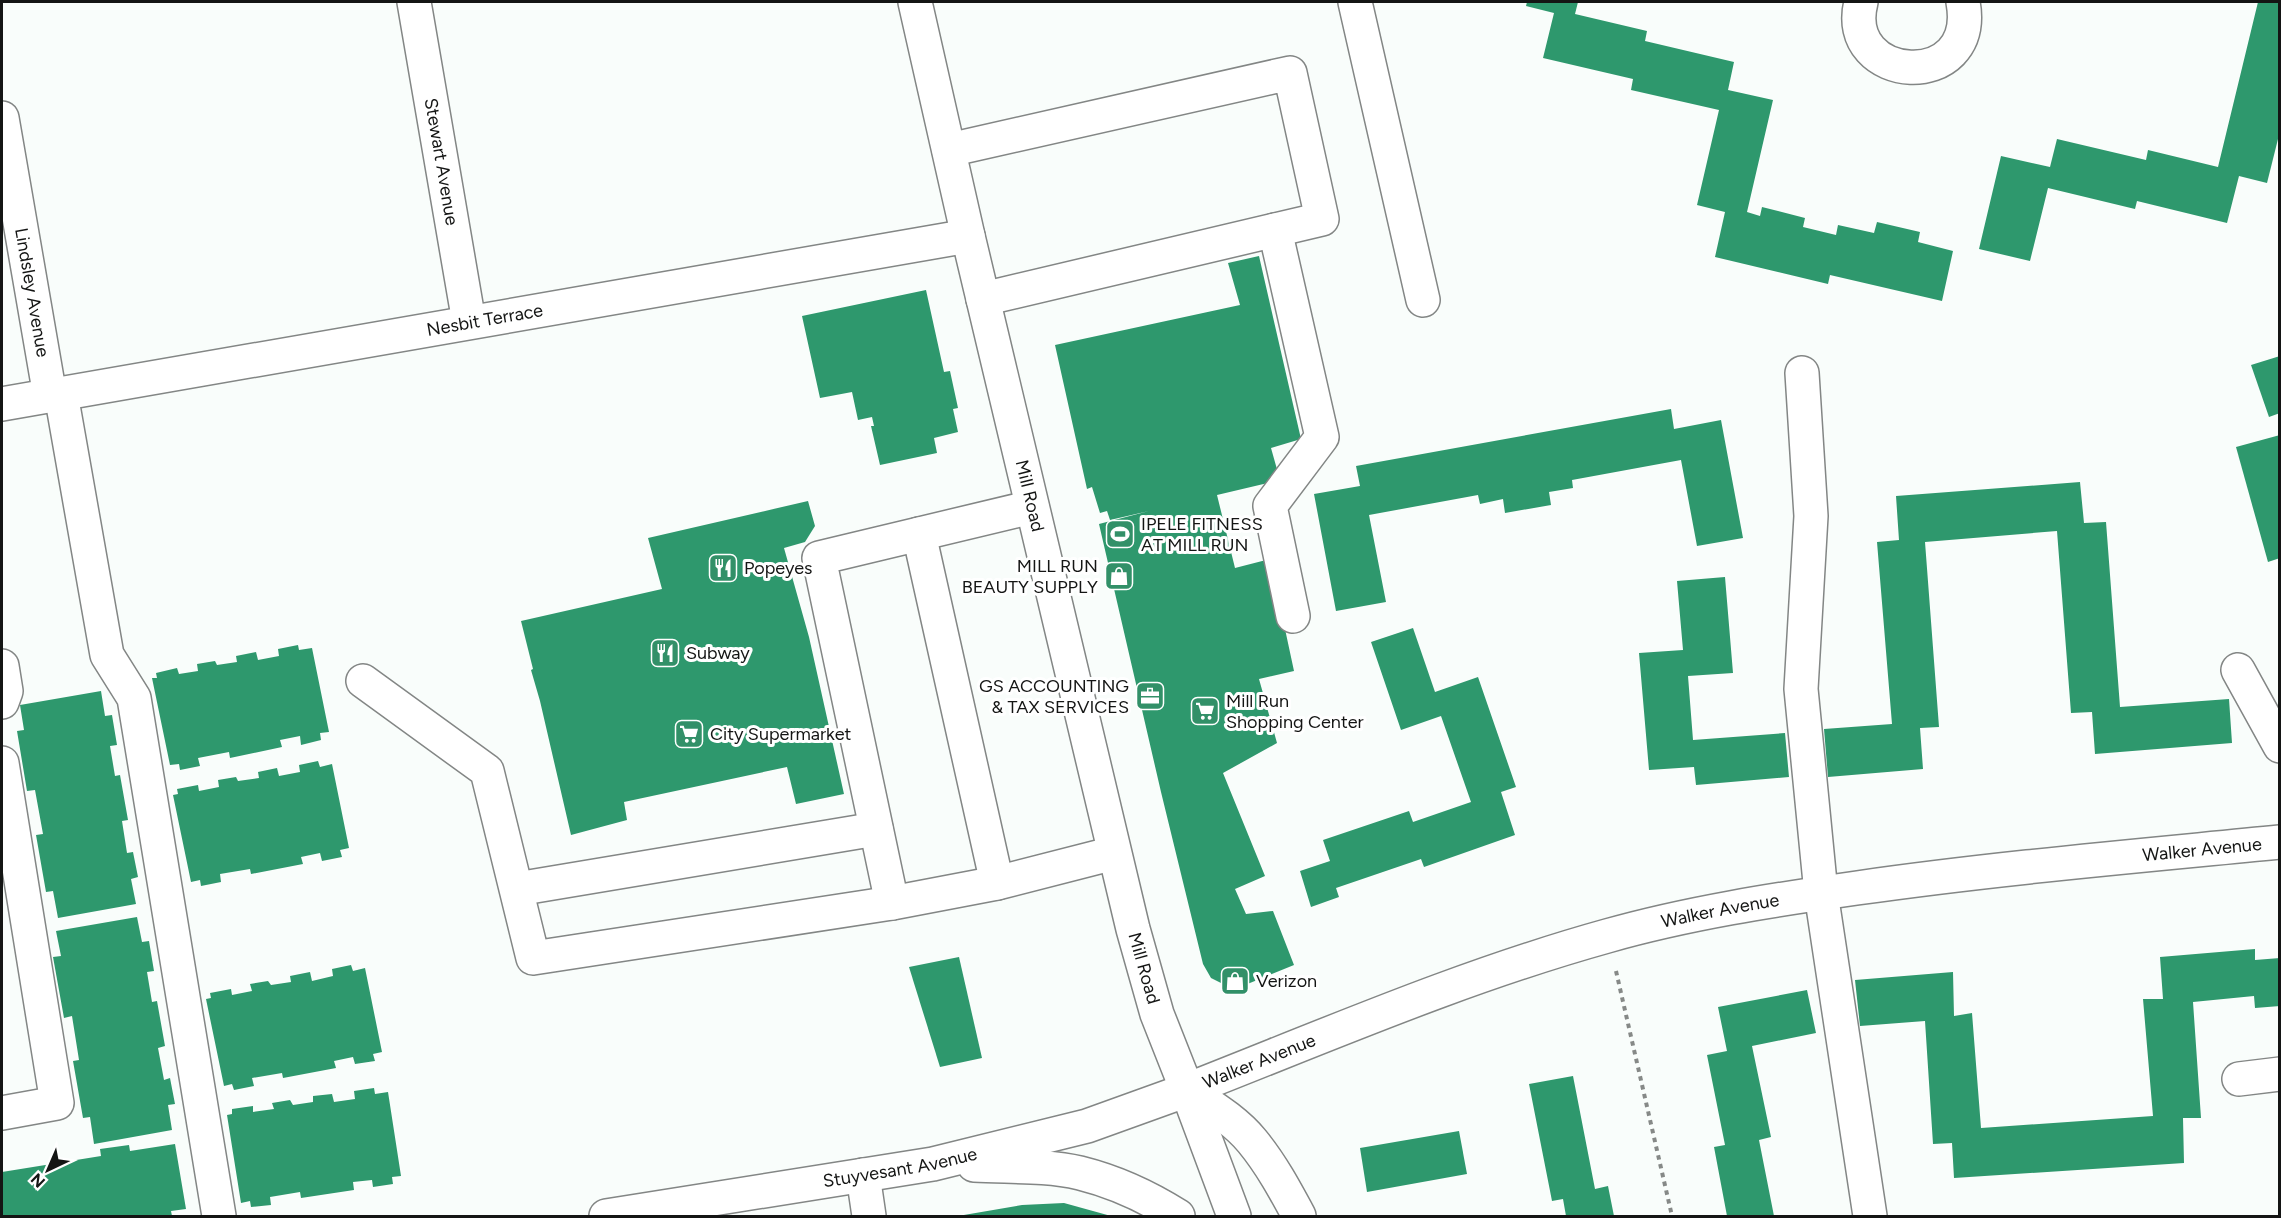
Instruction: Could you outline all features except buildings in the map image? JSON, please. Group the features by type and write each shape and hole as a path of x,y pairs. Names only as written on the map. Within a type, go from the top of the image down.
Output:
{"street":[{"name":"Stewart Avenue","path":"414,2 469,322"},
{"name":"Mill Road","path":"915,2 968,236 1143,971 1186,1090"},
{"path":"1355,2 1424,300"},
{"path":"1861,2 1860,29 1868,46 1880,58 1895,66 1912,69 1929,66 1944,58 1956,46 1963,31 1965,14 1963,2"},
{"path":"949,150 1290,73 1322,219 984,299"},
{"name":"Lindsley Avenue","path":"2,118 107,655 134,698 219,1216"},
{"path":"1275,230 1322,437 1270,506 1293,616"},
{"name":"Nesbit Terrace","path":"2,404 968,236"},
{"path":"1802,373 1811,516 1801,689 1821,893 1870,1216"},
{"path":"892,903 819,558 1032,507"},
{"path":"919,534 997,883"},
{"path":"2,666 6,691 2,702"},
{"path":"2238,670 2280,746"},
{"path":"363,681 487,771 533,958 892,903 997,883 1114,853"},
{"path":"2,763 57,1103 2,1113"},
{"path":"517,889 876,829"},
{"name":"Walker Avenue","path":"1186,1090 1503,968 1607,936 1737,907 1973,871 2280,842"},
{"path":"2239,1079 2280,1074"},
{"path":"1186,1090 1233,1216"},
{"path":"1186,1090 1225,1117 1251,1140 1280,1180 1299,1216"},
{"name":"Stuyvesant Avenue","path":"606,1216 933,1164 1087,1126 1186,1090"},
{"path":"933,1164 1037,1167 1079,1173 1149,1197 1178,1216"},
{"path":"863,1175 869,1216"}],"path":[{"path":"1607,936 1672,1216"}],"place":[{"name":"IPELE FITNESS AT MILL RUN","path":"1120,534"},
{"name":"Popeyes","path":"723,568"},
{"name":"MILL RUN BEAUTY SUPPLY","path":"1119,576"},
{"name":"Subway","path":"665,653"},
{"name":"GS ACCOUNTING & TAX SERVICES","path":"1150,696"},
{"name":"Mill Run Shopping Center","path":"1205,711"},
{"name":"City Supermarket","path":"689,734"},
{"name":"Verizon","path":"1235,981"}]}
